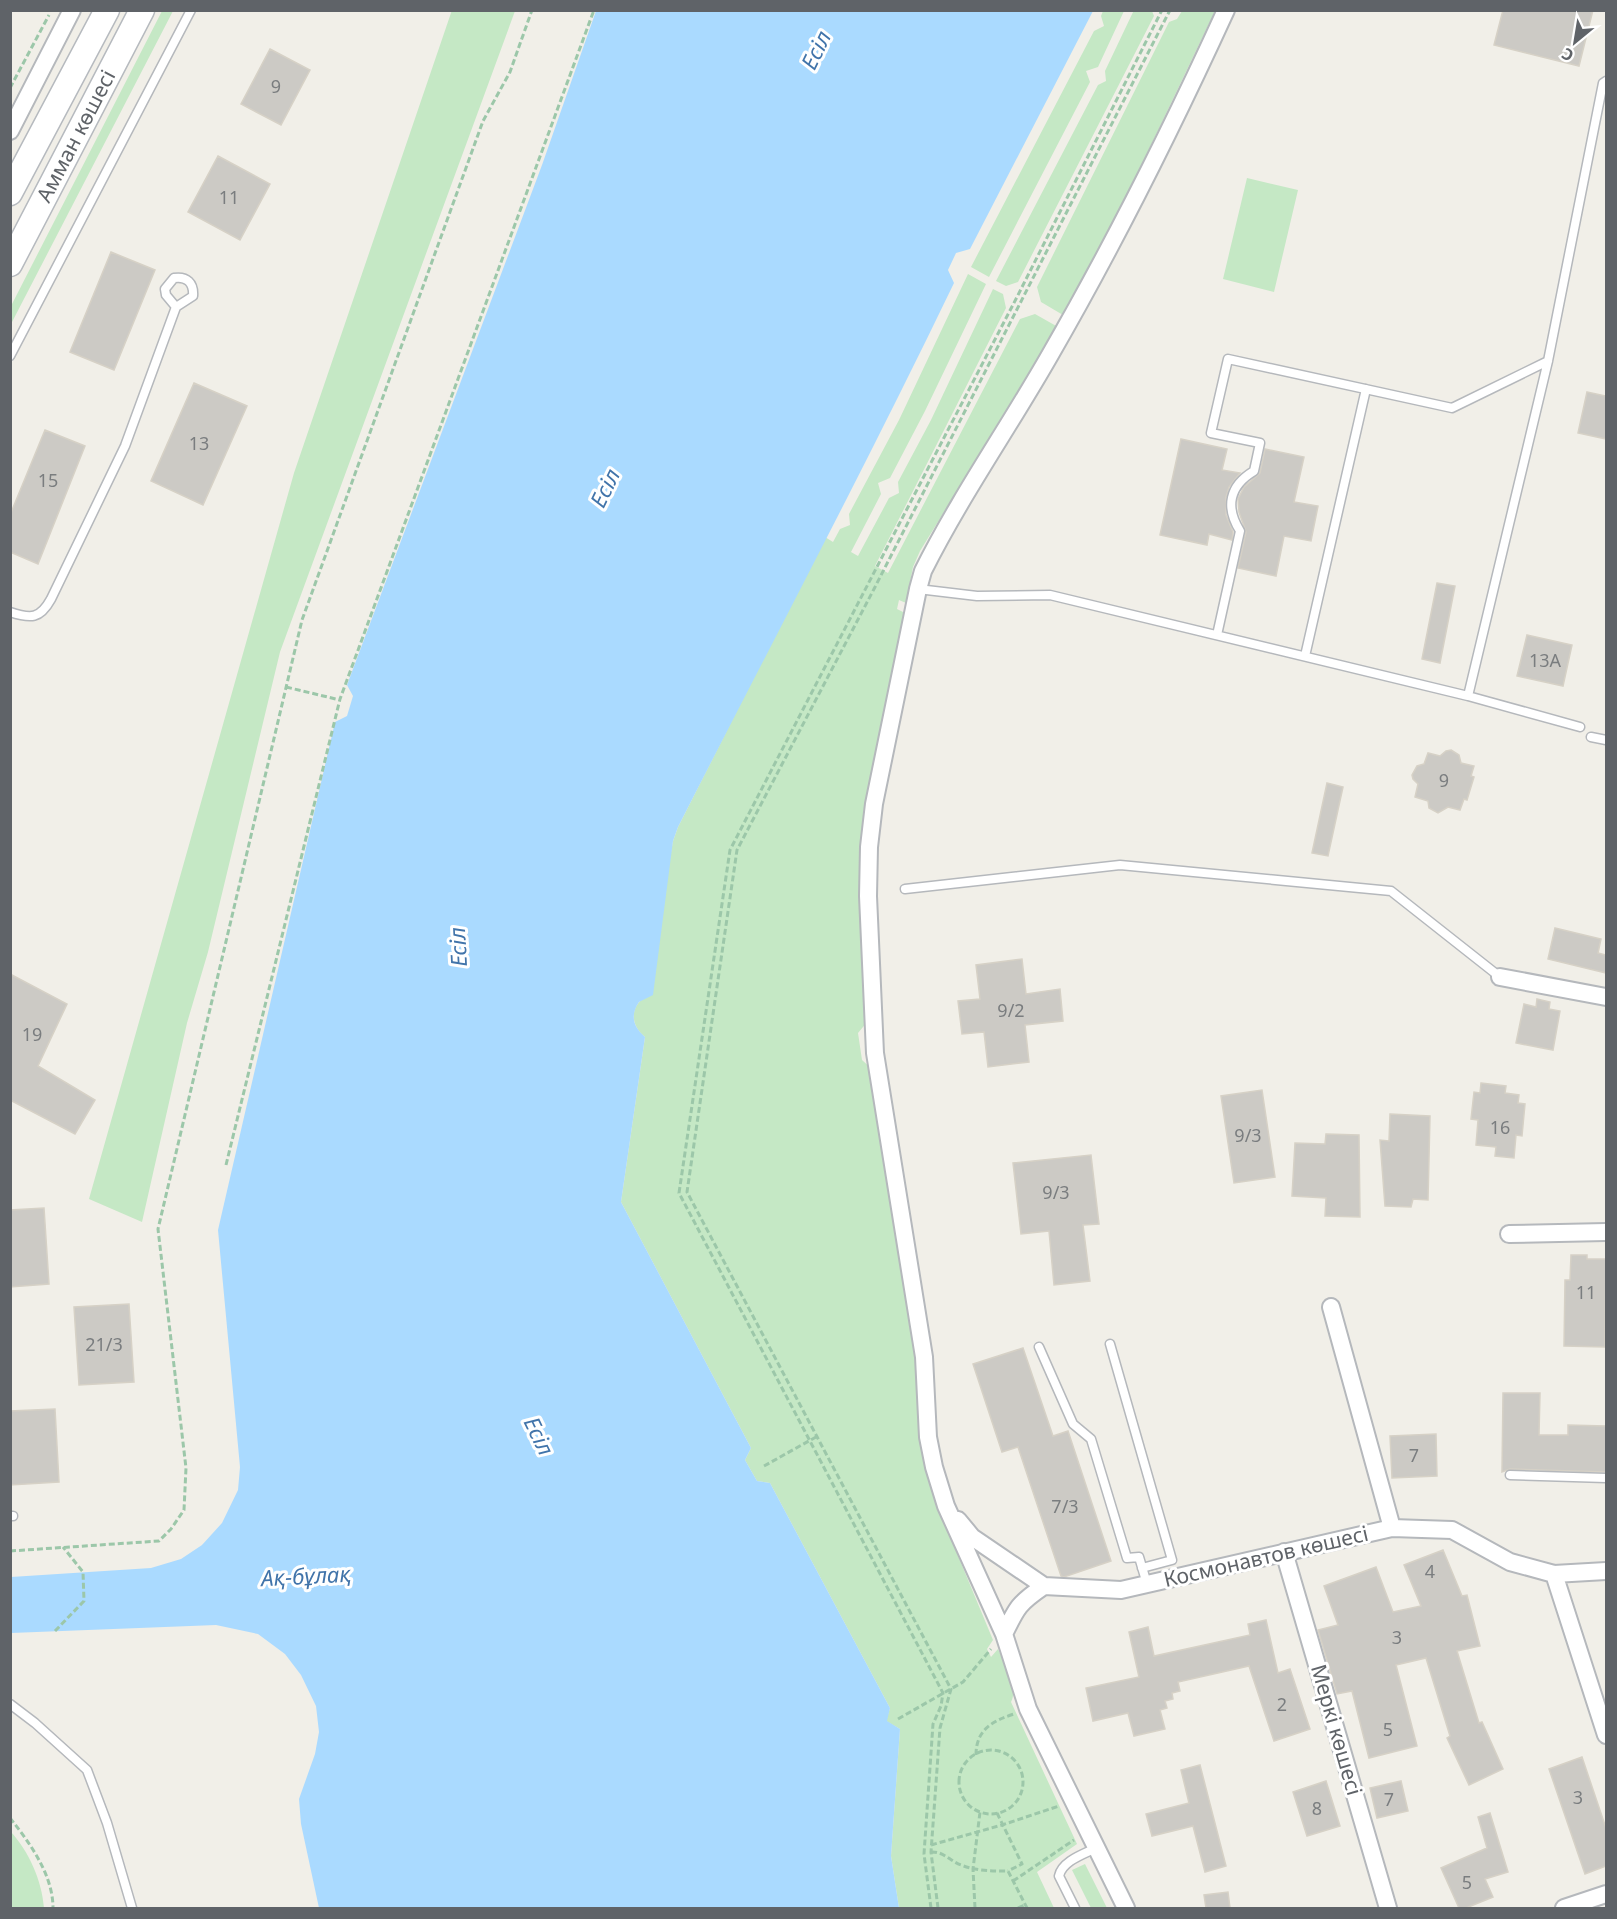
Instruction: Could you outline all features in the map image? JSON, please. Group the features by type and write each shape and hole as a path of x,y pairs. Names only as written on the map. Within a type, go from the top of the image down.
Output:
{"main road":[{"name":"Амман көшесі","path":"10,193 106,10"},
{"name":"Амман көшесі","path":"10,264 142,10"}],"street":[{"path":"10,131 72,10"},
{"path":"1126,1908 1028,1709 1004,1634 946,1506 934,1467 928,1437 924,1357 875,1053 868,896 869,847 874,804 923,571 1037,379 1093,277 1196,77 1226,10"},
{"path":"1500,977 1606,997"},
{"path":"1509,1234 1606,1232"},
{"path":"1331,1307 1392,1528"},
{"path":"946,1506 972,1537 1044,1586 1024,1599 1015,1610 1004,1634"},
{"name":"Космонавтов көшесі","path":"1044,1586 1121,1590 1145,1576 1284,1552 1392,1528 1452,1530 1510,1562 1554,1574 1606,1571"},
{"name":"Меркі көшесі","path":"1284,1552 1388,1908"},
{"path":"1554,1574 1606,1735"},
{"path":"1574,1907 1606,1894"}],"lane":[{"path":"10,356 191,10"},
{"path":"1468,696 1548,361 1603,82 1606,81"},
{"path":"10,612 29,617 45,610 126,446 176,307"},
{"path":"1217,635 1240,531 1233,520 1231,505 1234,490 1242,478 1254,471 1260,443 1211,433 1227,359 1452,408 1548,361"},
{"path":"1305,657 1366,389"},
{"path":"918,589 977,596 1050,595 1468,696 1580,727"},
{"path":"1591,737 1606,740"},
{"path":"905,890 1120,865 1391,891 1500,977"},
{"path":"1039,1347 1073,1424 1091,1439 1127,1558 1139,1557 1145,1576 1172,1560 1110,1344"},
{"path":"1510,1475 1606,1478"},
{"path":"10,1704 35,1723 87,1770 107,1823 132,1908"},
{"path":"1075,1908 1059,1875 1060,1871 1064,1866 1096,1848"}],"path":[{"path":"10,88 51,10"},
{"path":"10,1551 159,1541 171,1529 184,1510 186,1468 158,1229 302,620 483,121 510,72 532,10"},
{"path":"226,1165 340,700 594,10"},
{"path":"931,1908 924,1854 933,1724 941,1707 943,1693 679,1193 730,850 1162,10"},
{"path":"286,687 340,700"},
{"path":"764,1466 816,1437"},
{"path":"55,1631 84,1601 83,1572 63,1547"},
{"path":"898,1719 963,1682 1004,1634"},
{"path":"976,1755 978,1737 985,1728 997,1719 1028,1709"},
{"path":"985,1751 1005,1754 1013,1759 1023,1777 1023,1788 1019,1799 1012,1807 997,1814 980,1812 970,1807 963,1798 960,1789 962,1769 968,1761 985,1751"},
{"path":"931,1845 1002,1825 1060,1805"},
{"path":"975,1908 973,1869 980,1812"},
{"path":"931,1852 939,1852 973,1869 1008,1871 1022,1864 997,1814"},
{"path":"10,1818 28,1840 43,1869 53,1900 53,1908"},
{"path":"1013,1881 1076,1839"},
{"path":"1008,1871 1026,1907 1018,1908"}],"green space":[{"path":"452,10 515,11 280,652 208,952 187,1023 142,1222 89,1199 294,473"},
{"path":"1134,10 1152,11 1154,16 1018,282 1006,286 996,281 1098,85 1106,81 1105,71"},
{"path":"162,11 173,11 11,324 11,306"},
{"path":"1103,11 1124,11 1098,67 1086,71 1090,82 989,277 971,267 1094,31 1104,26 1101,16"},
{"path":"1182,11 1215,11 1121,208 1063,315 1041,302 1037,287 1169,22 1177,19"},
{"path":"1247,178 1298,190 1274,292 1223,279"},
{"path":"968,274 986,284 890,478 878,483 881,494 851,552 858,556 889,498 899,493 898,482 931,420 993,289 1003,294 1006,308 875,566 888,573 1020,319 1035,314 1058,327 920,551 913,567 906,603 899,600 897,609 905,613 864,824 868,1021 858,1033 862,1060 873,1070 915,1342 920,1437 925,1466 934,1498 993,1640 987,1649 991,1657 998,1649 1004,1661 1012,1682 1011,1702 1077,1844 1037,1872 1054,1908 899,1908 891,1856 900,1729 886,1721 890,1708 770,1483 757,1481 745,1460 751,1448 621,1202 645,1037 637,1028 634,1012 636,1006 645,997 673,841 678,827 825,537 833,542 840,529 850,525 849,514 899,420"},
{"path":"10,1831 23,1848 33,1867 41,1887 44,1908 11,1908"},
{"path":"1085,1864 1107,1908 1091,1908 1072,1870"}],"water":[{"path":"596,11 1093,11 970,249 956,253 948,270 954,283 678,827 673,841 653,995 639,1002 634,1012 635,1025 645,1037 621,1202 751,1448 745,1460 757,1481 770,1483 890,1708 887,1721 900,1729 891,1856 899,1908 319,1908 301,1824 299,1799 315,1754 319,1732 316,1706 301,1675 285,1654 258,1634 216,1625 11,1633 11,1577 151,1568 181,1559 202,1545 222,1523 238,1490 240,1467 218,1230 335,722 347,716 353,696 347,685 542,165"}],"building":[{"path":"1503,10 1593,10 1579,66 1494,45"},
{"path":"270,49 310,70 281,125 241,104"},
{"path":"218,156 270,184 240,240 188,212"},
{"path":"111,252 155,270 114,370 70,352"},
{"path":"194,383 247,406 203,505 151,481"},
{"path":"1587,392 1606,396 1606,439 1578,433"},
{"path":"45,430 85,446 38,564 10,552 10,515"},
{"path":"1181,439 1227,449 1222,470 1240,473 1229,487 1226,497 1226,515 1233,532 1232,540 1209,534 1207,545 1160,535"},
{"path":"1265,449 1304,457 1294,502 1318,506 1311,541 1284,536 1276,576 1238,568 1246,532 1239,512 1238,499 1244,487 1260,473"},
{"path":"1437,583 1455,586 1440,663 1422,659"},
{"path":"1527,635 1572,645 1563,686 1517,676"},
{"path":"1451,750 1459,755 1461,763 1474,766 1471,776 1474,777 1467,800 1464,799 1460,810 1448,807 1438,813 1429,808 1428,801 1415,797 1418,784 1412,775 1417,766 1424,764 1428,753 1440,756"},
{"path":"1327,783 1343,787 1328,856 1312,853"},
{"path":"1555,928 1601,939 1598,953 1606,955 1606,973 1548,959"},
{"path":"1022,959 1026,994 1060,989 1063,1021 1025,1025 1029,1062 988,1067 984,1032 962,1034 958,1001 980,999 976,965"},
{"path":"10,974 67,1004 38,1066 95,1100 75,1134 10,1100"},
{"path":"1537,999 1550,1002 1549,1009 1560,1011 1553,1050 1516,1043 1524,1004 1536,1007"},
{"path":"1481,1083 1506,1086 1505,1093 1519,1095 1518,1103 1525,1104 1522,1136 1516,1135 1514,1158 1495,1156 1496,1147 1476,1145 1478,1120 1471,1119 1474,1092 1480,1093"},
{"path":"1262,1090 1275,1177 1234,1183 1221,1096"},
{"path":"1390,1114 1430,1116 1428,1200 1413,1199 1411,1207 1385,1206 1380,1140 1389,1141"},
{"path":"1326,1134 1359,1135 1360,1217 1325,1216 1326,1198 1292,1196 1295,1143 1325,1144"},
{"path":"1091,1155 1099,1224 1083,1225 1090,1281 1054,1285 1049,1231 1021,1234 1013,1163"},
{"path":"44,1208 49,1284 10,1287 10,1210"},
{"path":"1571,1255 1587,1255 1587,1259 1606,1259 1605,1347 1564,1346 1565,1280 1570,1280"},
{"path":"129,1304 134,1382 79,1385 74,1307"},
{"path":"1023,1348 1053,1436 1068,1431 1111,1561 1064,1577 1061,1576 1018,1447 1002,1452 973,1364"},
{"path":"1503,1393 1540,1393 1539,1435 1568,1435 1568,1425 1606,1426 1606,1472 1510,1469 1502,1472"},
{"path":"55,1409 59,1482 10,1485 10,1411"},
{"path":"1436,1434 1437,1476 1392,1478 1390,1436"},
{"path":"1443,1550 1462,1596 1467,1595 1480,1646 1457,1651 1479,1723 1482,1722 1503,1769 1469,1785 1447,1738 1450,1736 1426,1658 1396,1665 1417,1746 1369,1758 1352,1691 1337,1694 1318,1630 1338,1625 1324,1586 1376,1567 1393,1612 1421,1606 1404,1565"},
{"path":"1266,1620 1278,1673 1290,1669 1310,1729 1274,1741 1249,1666 1178,1682 1180,1691 1172,1693 1173,1699 1165,1701 1167,1708 1160,1710 1165,1729 1134,1736 1128,1713 1093,1721 1086,1688 1139,1677 1129,1632 1148,1627 1154,1656 1250,1635 1248,1624"},
{"path":"1582,1757 1606,1828 1606,1866 1585,1874 1549,1769"},
{"path":"1200,1765 1226,1866 1205,1872 1193,1826 1152,1836 1146,1814 1189,1803 1181,1770"},
{"path":"1326,1781 1340,1826 1307,1836 1293,1792"},
{"path":"1401,1781 1408,1811 1377,1818 1370,1788"},
{"path":"1490,1813 1508,1872 1485,1879 1493,1897 1466,1908 1459,1908 1441,1868 1487,1848 1478,1817"},
{"path":"1228,1892 1230,1908 1206,1908 1204,1895"}],"water label":[{"name":"Есіл","path":"816,50"},
{"name":"Есіл","path":"605,488"},
{"name":"Есіл","path":"458,947"},
{"name":"Есіл","path":"539,1436"},
{"name":"Ақ-бұлақ","path":"306,1576"}]}
